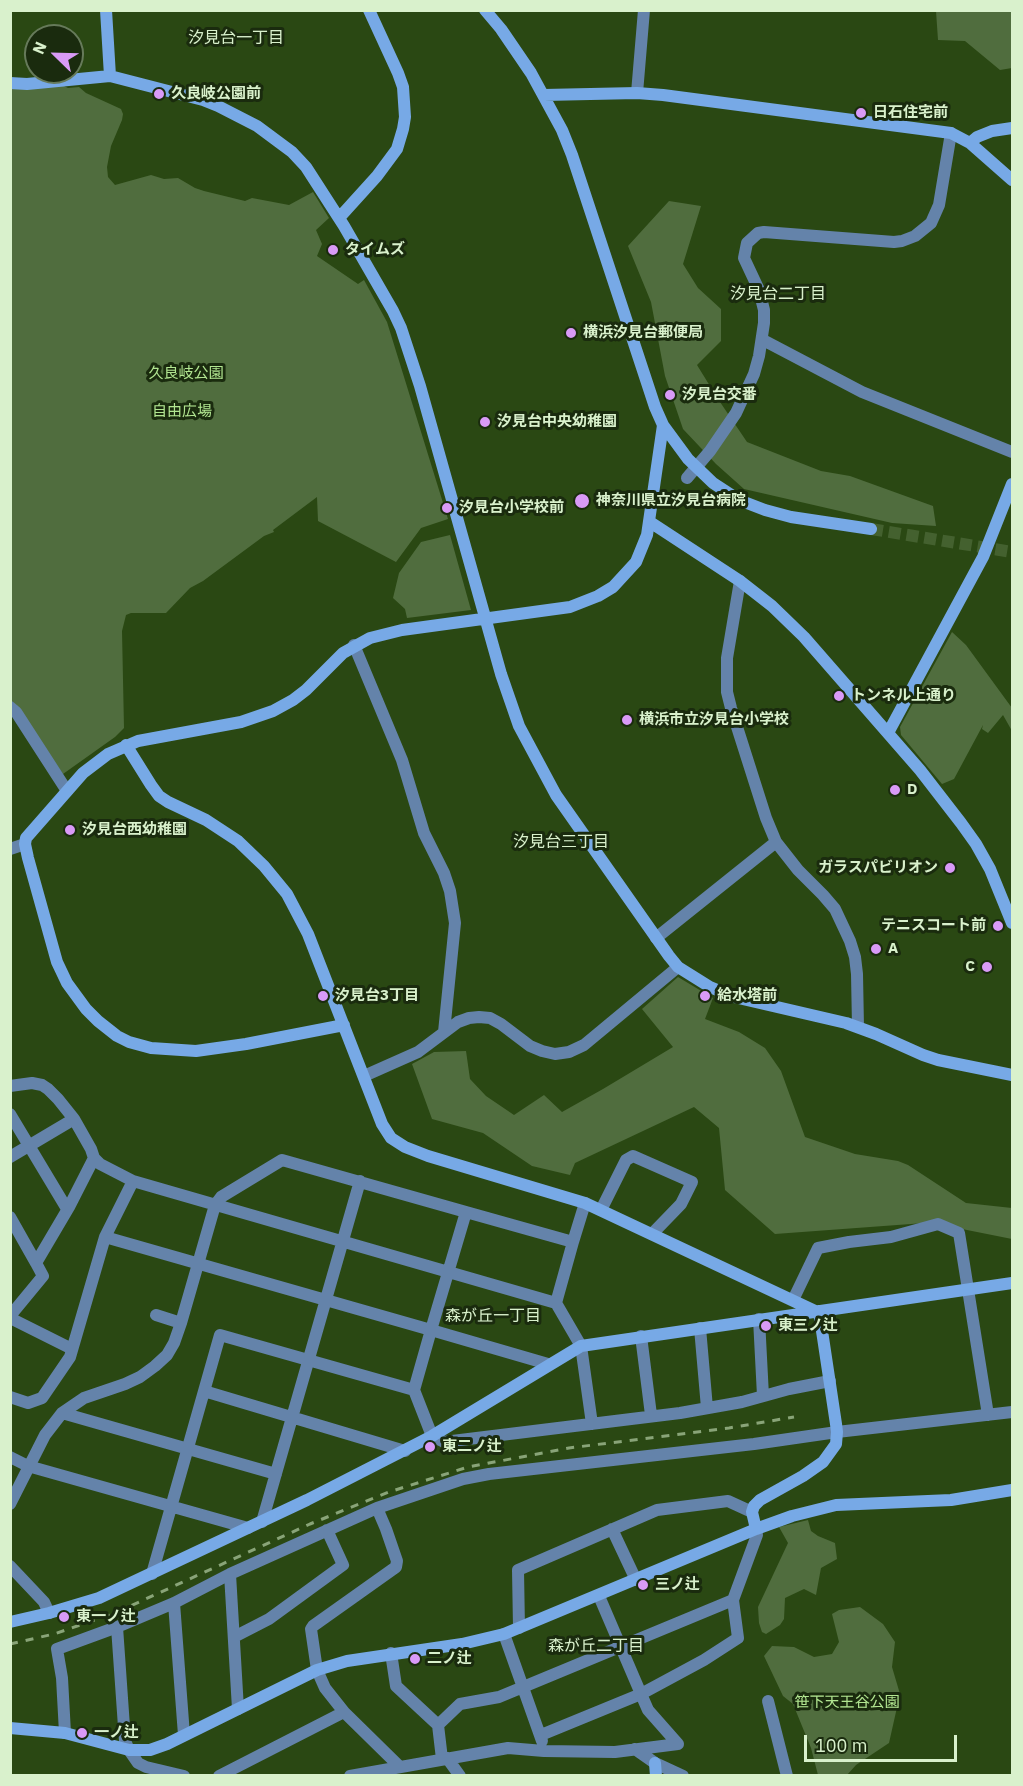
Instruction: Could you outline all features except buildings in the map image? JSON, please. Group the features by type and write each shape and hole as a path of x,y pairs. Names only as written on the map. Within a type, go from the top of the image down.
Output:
{"street":[{"path":"106,10 110,76"},
{"path":"339,218 377,176 397,149 405,117 403,87 369,10"},
{"path":"485,10 519,55 544,94 562,130 655,407 663,425 688,459 713,483 739,500 765,510 791,517 871,529"},
{"path":"637,93 644,10"},
{"path":"10,83 27,84 110,76 203,100 257,126 292,152 306,167 339,218 401,328 420,386 509,700 534,756 556,795 678,967 710,987 734,997 858,1027 938,1060 1012,1075"},
{"path":"544,94 663,95 951,133 970,143 1012,180"},
{"path":"970,143 978,136 1012,128"},
{"path":"687,478 710,452 745,397 763,340 762,299 744,258 747,243 758,233 764,232 894,242 915,236 931,223 936,214 951,133"},
{"path":"763,340 861,392 1012,452"},
{"path":"344,1025 196,1051 151,1048 117,1036 92,1015 67,983 57,962 25,844 26,838 83,773 96,762 126,745 164,735 241,722 273,711 306,690 354,645 381,634 570,607 598,596 613,587 636,562 647,536 663,425"},
{"path":"888,732 983,557 1012,484"},
{"path":"650,522 740,581 798,630 888,732 976,844 990,869 1012,923"},
{"path":"740,581 727,658 727,692 748,764 776,842 798,870 823,895 843,924 855,957 858,1027"},
{"path":"354,645 402,760 424,833 444,873 450,891 454,923 444,1032"},
{"path":"10,706 68,791"},
{"path":"126,745 159,796 206,820 238,841 278,881 298,912 308,934 382,1124 391,1138 405,1147 438,1159 585,1203 817,1311"},
{"path":"656,938 776,842"},
{"path":"10,849 25,844"},
{"path":"364,1076 418,1052 458,1022 469,1018 490,1018 534,1048 555,1054 568,1052 584,1045 678,967"},
{"path":"10,1086 32,1083 42,1085 58,1099 74,1119 94,1158 100,1164 133,1181 556,1303 581,1346 592,1424"},
{"path":"10,1114 68,1209"},
{"path":"10,1156 74,1119"},
{"path":"601,1210 626,1160 633,1156 692,1182 681,1204 652,1234"},
{"path":"36,1263 68,1209 94,1158"},
{"path":"10,1504 45,1435 62,1413 84,1398 140,1377 167,1355 181,1323 214,1205 221,1197 282,1160 573,1242"},
{"path":"10,1397 27,1403 42,1398 70,1357 105,1237 133,1181"},
{"path":"262,1522 360,1181"},
{"path":"556,1303 585,1203"},
{"path":"466,1212 414,1390 432,1436 444,1442 680,1413 830,1381"},
{"path":"10,1217 43,1276 11,1315 14,1320 72,1349"},
{"path":"793,1300 818,1248 891,1237 938,1224 959,1233 988,1415"},
{"path":"105,1237 548,1364"},
{"path":"10,1622 99,1598 262,1522 405,1451 581,1346 1012,1283"},
{"path":"541,1735 641,1694 704,1660 738,1638 733,1600 757,1535 752,1512 754,1506 760,1500 823,1462 836,1444 837,1432 830,1381 817,1311"},
{"path":"156,1315 181,1323"},
{"path":"759,1320 763,1396"},
{"path":"700,1328 706,1408"},
{"path":"152,1574 220,1335 414,1390"},
{"path":"641,1336 651,1415"},
{"path":"204,1391 405,1451"},
{"path":"64,1733 62,1678 57,1649 174,1603 230,1574 377,1508 463,1479 489,1474 1012,1412"},
{"path":"62,1413 276,1474"},
{"path":"10,1457 28,1466 248,1528"},
{"path":"10,1728 64,1733 129,1750 150,1750 317,1670 347,1661 462,1644 504,1634 792,1516 836,1505 951,1500 1012,1490"},
{"path":"519,1628 518,1570 657,1510 728,1501 752,1512"},
{"path":"377,1508 397,1561 396,1567 311,1629 317,1670 325,1688 392,1771"},
{"path":"612,1529 636,1580"},
{"path":"234,1637 269,1619 343,1565 327,1530"},
{"path":"10,1566 44,1602 48,1613"},
{"path":"230,1574 238,1709"},
{"path":"350,1776 392,1771 444,1758 508,1748 615,1752 678,1744 648,1710 599,1596"},
{"path":"438,1725 460,1704 499,1696 733,1600"},
{"path":"174,1603 184,1735"},
{"path":"117,1627 125,1741 138,1763 176,1775"},
{"path":"504,1634 541,1735 544,1751"},
{"path":"391,1653 396,1686 438,1725 444,1758 460,1776"},
{"path":"768,1701 788,1776"},
{"path":"219,1776 344,1712"},
{"path":"635,1749 656,1769 683,1776"}],"green space":[{"path":"936,11 1012,11 1012,68 1000,70 965,41 938,40"},
{"name":"久良岐公園","path":"62,85 68,88 79,87 86,93 121,109 122,120 111,146 107,167 108,177 115,185 151,175 164,179 178,178 195,188 245,201 252,198 289,205 313,192 329,218 316,230 322,244 317,256 358,284 364,280 387,322 448,519 421,528 396,562 318,521 317,497 273,530 274,532 264,536 190,588 166,613 126,615 122,631 124,728 63,774 11,706 11,88"},
{"path":"669,201 701,206 683,264 698,288 721,309 721,341 697,365 747,442 821,471 850,476 933,506 936,526 892,523 744,489 716,464 683,429 665,376 651,302 628,246"},
{"path":"450,535 471,610 407,618 405,609 393,598 399,573 421,542"},
{"path":"952,632 966,645 1012,708 1012,731 1003,715 988,733 982,729 983,725 954,779 942,784 901,735 900,727"},
{"path":"678,977 713,998 705,1019 739,1032 765,1048 781,1071 805,1137 855,1154 898,1161 908,1165 966,1203 1012,1208 1012,1239 938,1222 775,1234 725,1190 719,1128 694,1107 575,1163 570,1175 532,1166 483,1133 432,1119 412,1064 434,1052 466,1051 470,1079 486,1096 514,1115 544,1095 562,1112 603,1089 673,1047 642,1009"},
{"path":"808,1520 811,1531 835,1543 837,1559 821,1568 816,1595 804,1589 785,1598 784,1619 780,1625 766,1634 762,1632 759,1623 758,1607 788,1543 779,1527"},
{"name":"笹下天王谷公園","path":"860,1607 883,1624 895,1642 892,1667 900,1694 889,1743 856,1765 847,1775 818,1775 811,1748 793,1704 783,1696 764,1656 772,1646 794,1647 814,1657 832,1654 839,1642 832,1614 839,1610"}],"tunnel":[{"path":"871,529 1012,552"}],"railway":[{"path":"10,1644 54,1634 115,1613 310,1524 389,1492 468,1467 569,1448 729,1428 794,1417"}],"place":[{"name":"久良岐公園前","path":"159,94"},
{"name":"日石住宅前","path":"861,113"},
{"name":"タイムズ","path":"333,250"},
{"name":"横浜汐見台郵便局","path":"571,333"},
{"name":"汐見台交番","path":"670,395"},
{"name":"汐見台中央幼稚園","path":"485,422"},
{"name":"神奈川県立汐見台病院","path":"582,501"},
{"name":"汐見台小学校前","path":"447,508"},
{"name":"トンネル上通り","path":"839,696"},
{"name":"横浜市立汐見台小学校","path":"627,720"},
{"name":"D","path":"895,790"},
{"name":"汐見台西幼稚園","path":"70,830"},
{"name":"ガラスパビリオン","path":"950,868"},
{"name":"テニスコート前","path":"998,926"},
{"name":"A","path":"876,949"},
{"name":"C","path":"987,967"},
{"name":"汐見台3丁目","path":"323,996"},
{"name":"給水塔前","path":"705,996"},
{"name":"東三ノ辻","path":"766,1326"},
{"name":"東二ノ辻","path":"430,1447"},
{"name":"三ノ辻","path":"643,1585"},
{"name":"東一ノ辻","path":"64,1617"},
{"name":"二ノ辻","path":"415,1659"},
{"name":"一ノ辻","path":"82,1733"}],"district":[{"name":"汐見台一丁目","path":"236,38"},
{"name":"汐見台二丁目","path":"778,294"},
{"name":"汐見台三丁目","path":"561,842"},
{"name":"森が丘一丁目","path":"493,1316"},
{"name":"森が丘二丁目","path":"596,1646"}],"park label":[{"name":"自由広場","path":"182,412"}]}
